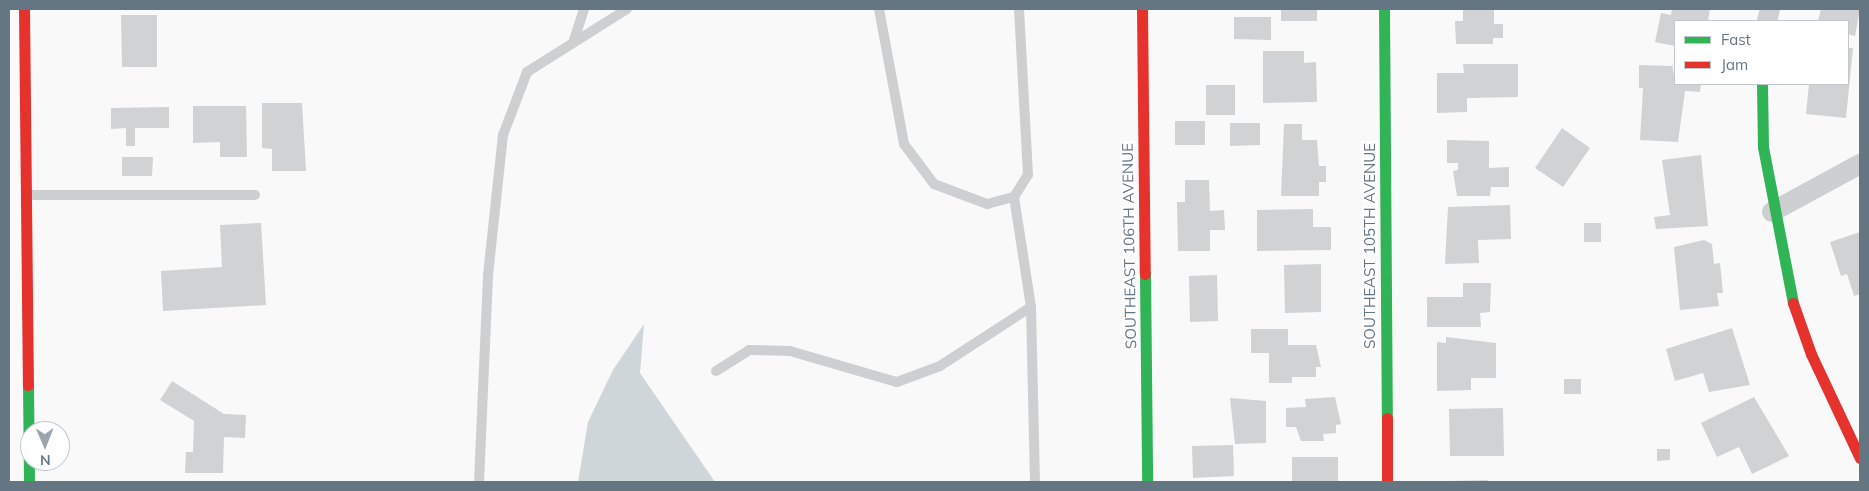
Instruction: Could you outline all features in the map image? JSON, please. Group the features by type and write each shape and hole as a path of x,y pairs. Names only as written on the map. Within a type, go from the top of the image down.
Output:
{"street":[{"path":"24,9 29,482"},
{"name":"SOUTHEAST 106TH AVENUE","path":"1142,9 1147,482"},
{"name":"SOUTHEAST 105TH AVENUE","path":"1384,9 1387,482"},
{"path":"1762,85 1763,147 1772,212 1786,284 1811,354 1860,458"},
{"path":"1772,212 1860,164"}],"lane":[{"path":"574,40 584,9"},
{"path":"479,482 488,275 503,135 527,72 574,40 627,9"},
{"path":"879,9 904,144 934,184 987,204 1014,197"},
{"path":"1019,9 1028,175 1014,197 1031,307 1035,482"},
{"path":"26,195 255,194"},
{"path":"716,372 749,350 790,351 897,382 940,366 1031,307"}],"shaded area":[{"path":"644,324 640,373 715,482 578,482 588,422 613,370"}],"building":[{"path":"1281,9 1317,9 1317,21 1281,21"},
{"path":"1463,9 1494,9 1494,24 1503,24 1503,38 1493,38 1493,44 1456,44 1455,21 1463,21"},
{"path":"1672,9 1710,9 1708,20 1674,20 1674,46 1655,42 1661,13 1671,15"},
{"path":"1821,9 1860,9 1855,36 1849,34 1849,20 1818,20"},
{"path":"121,15 157,15 157,67 122,67"},
{"path":"1234,17 1271,17 1271,40 1234,39"},
{"path":"1849,48 1853,48 1846,118 1806,114 1809,85 1849,85"},
{"path":"1263,51 1304,51 1304,63 1316,62 1317,102 1263,103"},
{"path":"1672,62 1674,85 1701,85 1700,92 1685,91 1678,142 1640,140 1643,88 1639,88 1639,65 1672,66"},
{"path":"1463,64 1518,64 1518,97 1467,98 1467,112 1437,113 1437,73 1464,73"},
{"path":"1206,85 1235,85 1235,115 1206,115"},
{"path":"262,103 302,103 306,171 272,171 272,149 262,148"},
{"path":"193,106 246,106 247,157 220,157 220,142 193,143"},
{"path":"169,107 169,128 135,128 135,146 126,146 126,128 111,129 111,108"},
{"path":"1175,121 1205,121 1205,145 1175,145"},
{"path":"1230,123 1260,123 1260,145 1230,146"},
{"path":"1284,124 1302,124 1302,140 1317,140 1319,166 1326,166 1326,182 1319,182 1319,196 1281,196"},
{"path":"1562,128 1590,148 1563,187 1535,168"},
{"path":"1447,140 1489,141 1489,168 1509,167 1509,187 1491,187 1490,196 1457,196 1453,171 1458,170 1458,163 1447,163"},
{"path":"1701,155 1708,226 1656,229 1654,217 1670,215 1662,160"},
{"path":"122,157 153,157 152,176 122,176"},
{"path":"1185,180 1209,180 1210,211 1224,210 1225,230 1210,230 1210,251 1178,251 1177,202 1185,202"},
{"path":"1510,205 1511,239 1478,240 1479,263 1445,264 1448,207"},
{"path":"1313,209 1313,227 1331,227 1331,250 1257,251 1257,210"},
{"path":"261,223 266,305 163,311 161,271 222,267 220,225"},
{"path":"1584,223 1601,223 1601,242 1584,242"},
{"path":"1860,232 1860,294 1854,296 1847,274 1841,276 1830,242"},
{"path":"1704,240 1712,244 1714,264 1720,263 1723,293 1717,293 1719,306 1680,310 1674,247"},
{"path":"1321,264 1321,312 1285,313 1284,265"},
{"path":"1217,275 1218,321 1190,322 1189,276"},
{"path":"1463,283 1491,283 1490,312 1480,313 1481,327 1427,327 1427,297 1463,297"},
{"path":"1732,328 1750,385 1709,392 1703,373 1675,381 1666,349"},
{"path":"1251,329 1288,329 1288,345 1316,345 1321,367 1316,367 1316,377 1292,377 1292,383 1269,383 1269,353 1251,353"},
{"path":"1446,337 1496,343 1496,378 1471,378 1471,390 1437,391 1437,342 1446,343"},
{"path":"1564,379 1581,379 1581,394 1564,394"},
{"path":"172,381 224,414 246,415 245,438 224,437 223,473 185,473 186,452 193,452 194,421 160,400"},
{"path":"1335,397 1341,424 1336,425 1336,433 1323,434 1324,441 1301,441 1296,427 1286,427 1286,408 1306,407 1305,399"},
{"path":"1754,397 1789,456 1752,474 1739,447 1717,457 1701,423"},
{"path":"1230,398 1266,401 1266,443 1235,444"},
{"path":"1503,408 1504,456 1450,456 1449,409"},
{"path":"1233,445 1234,476 1193,478 1192,446"},
{"path":"1657,449 1670,449 1670,460 1657,461"},
{"path":"1292,457 1338,457 1338,482 1292,482"},
{"path":"1488,480 1488,482 1447,482 1447,481"}],"traffic: fast":[{"path":"1384,9 1387,418"},
{"path":"1762,85 1763,147 1793,303"},
{"path":"1145,274 1147,482"},
{"path":"28,385 29,482"}],"traffic: jam":[{"path":"24,9 28,385"},
{"path":"1142,9 1145,274"},
{"path":"1793,303 1811,354 1860,458"},
{"path":"1387,418 1387,482"}]}
